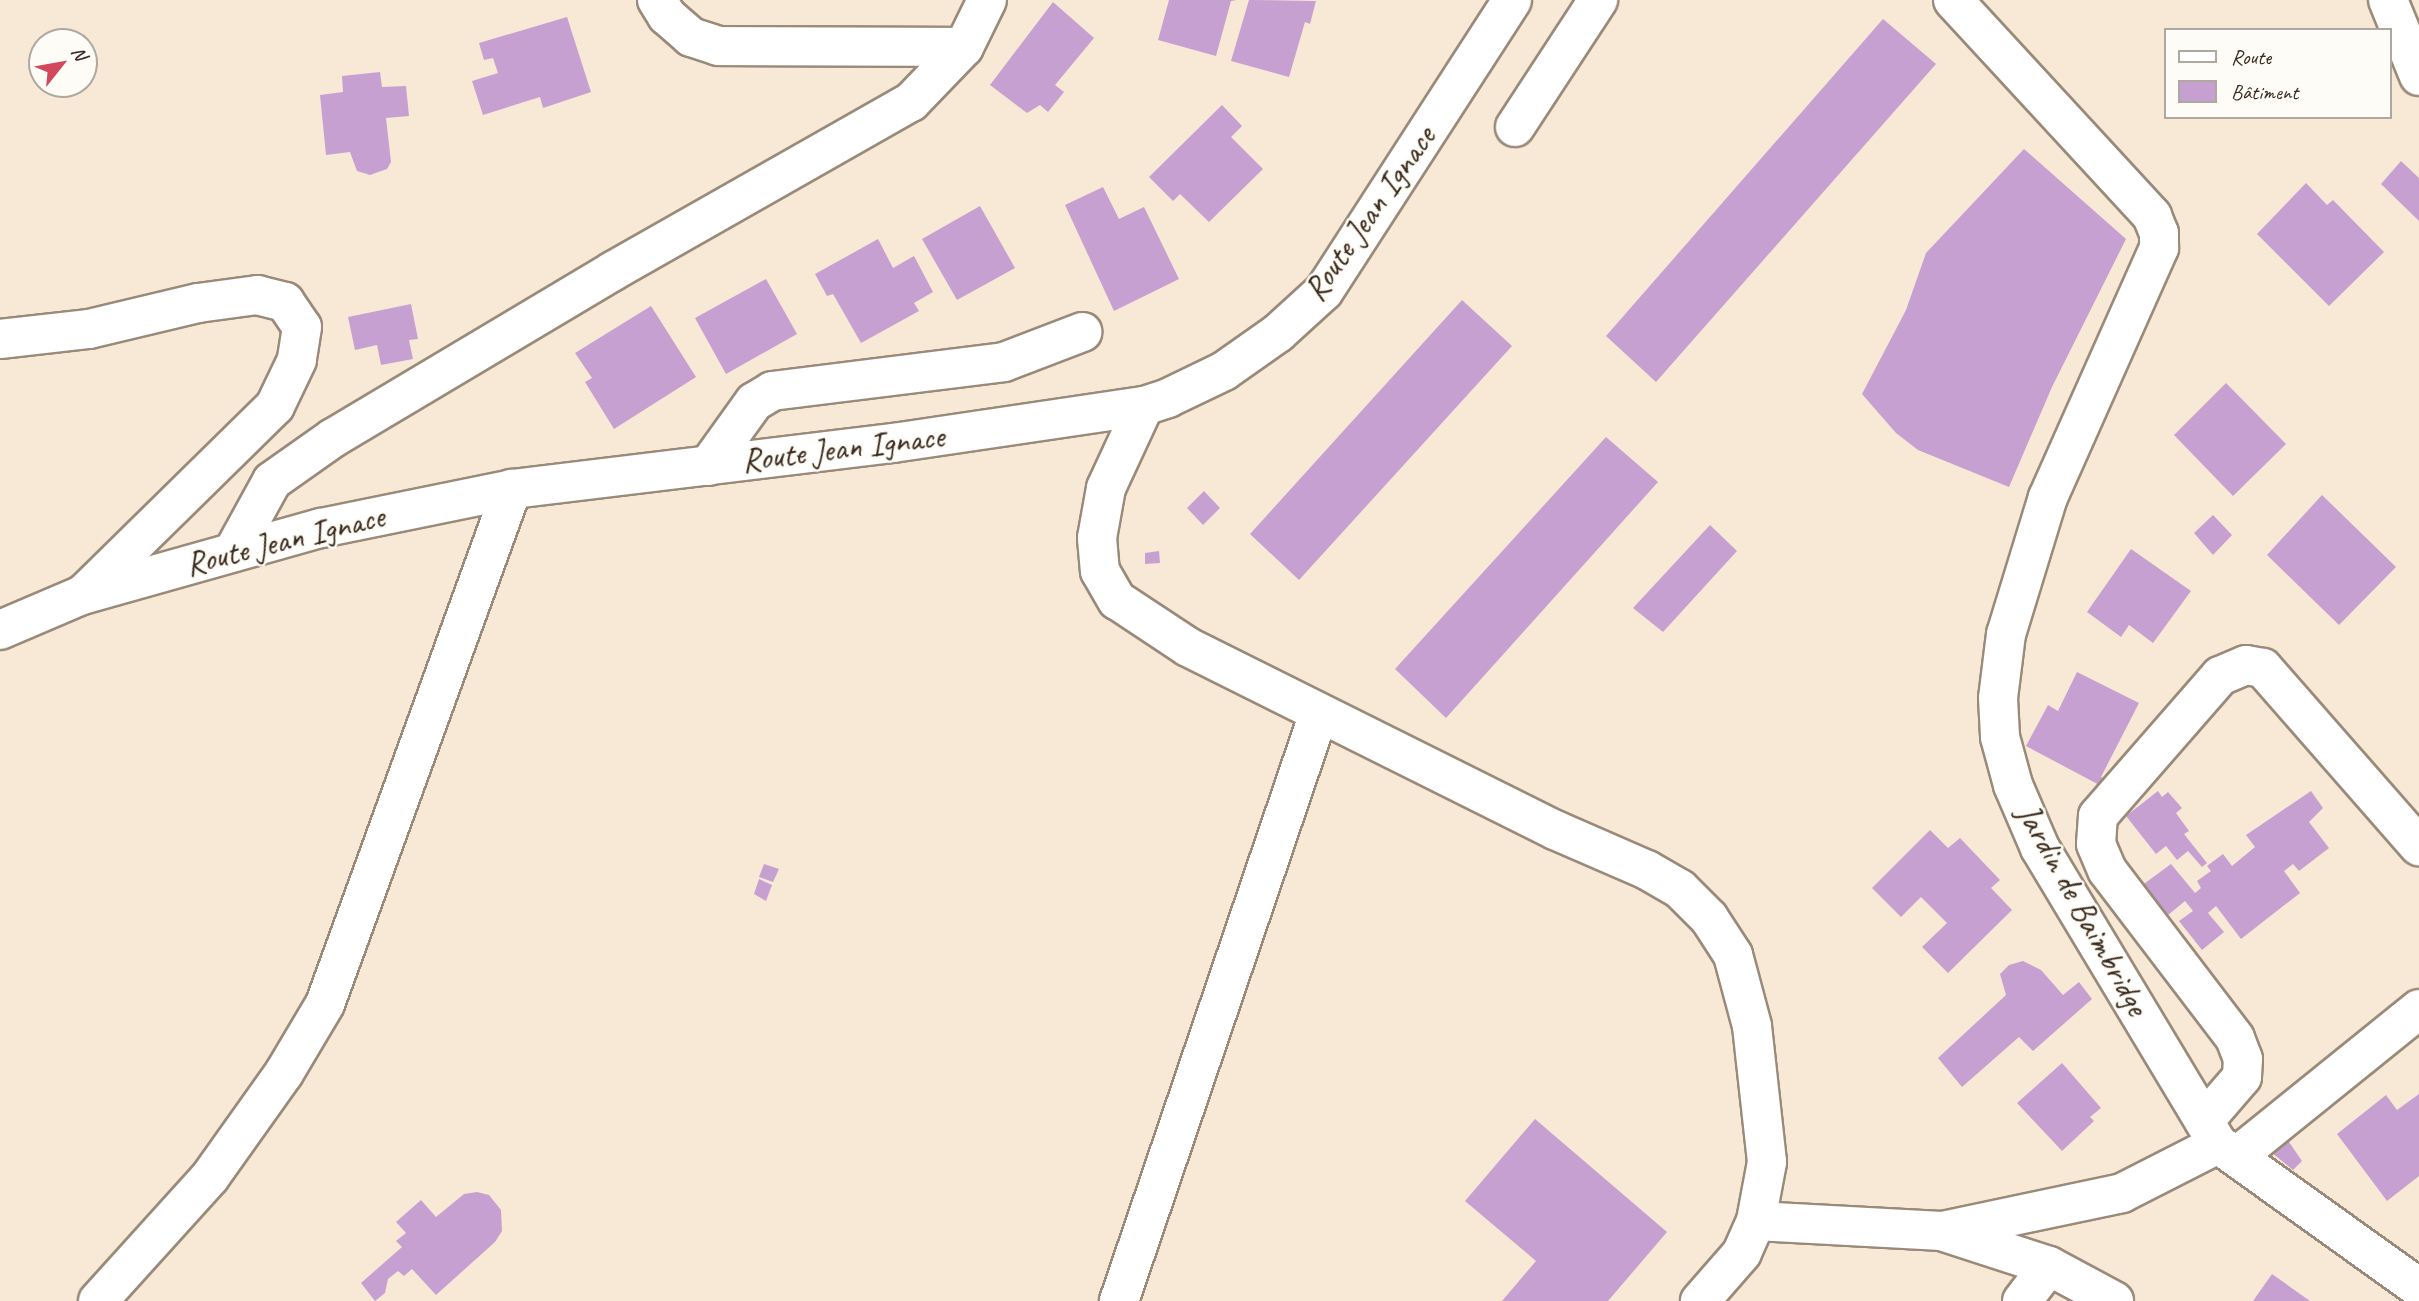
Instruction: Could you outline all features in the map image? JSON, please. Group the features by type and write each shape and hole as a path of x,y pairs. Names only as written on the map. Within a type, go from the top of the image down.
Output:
{"street":[{"path":"657,0 667,16 691,37 718,46 964,47"},
{"path":"233,552 272,481 333,438 602,278 911,102 964,47 987,0"},
{"name":"Route Jean Ignace","path":"0,630 82,595 233,552 321,528 512,489 708,466 1144,405 1224,371 1278,333 1324,291 1511,0"},
{"path":"1515,127 1598,0"},
{"name":"Jardin de Baimbridge","path":"1953,0 2152,216 2159,248 2030,548 2006,634 1998,698 2000,737 2040,848 2220,1141 2413,1273"},
{"path":"2388,0 2419,76"},
{"path":"0,339 89,330 198,303 257,295 285,302 303,327 297,360 275,406 82,595"},
{"path":"708,466 754,402 772,391 1004,362 1082,332"},
{"path":"1144,405 1106,488 1097,538 1105,580 1116,600 1144,621 1319,713 1555,830 1647,870 1680,889 1709,918 1733,955 1752,1026 1767,1162 1756,1221 1742,1253 1700,1301"},
{"path":"98,1301 210,1177 284,1073 325,1004 512,489"},
{"path":"2220,1141 2242,1077 2243,1059 2235,1038 2107,870 2095,844 2098,816 2220,676 2246,665 2263,668 2419,846"},
{"path":"1119,1301 1319,713"},
{"path":"1941,1231 2122,1193 2220,1141 2419,1009"},
{"path":"1756,1221 1941,1231 2049,1266 2114,1301"},
{"path":"2022,1301 2049,1266"}],"building":[{"path":"1169,0 1237,0 1231,1 1216,56 1158,40"},
{"path":"1249,0 1316,1 1310,24 1305,22 1289,77 1231,61"},
{"path":"1053,2 1094,38 1055,85 1064,92 1048,112 1040,105 1027,113 990,85"},
{"path":"567,17 591,92 543,108 540,97 483,115 472,81 498,73 493,58 484,60 479,43"},
{"path":"1883,19 1936,64 1656,382 1606,336"},
{"path":"380,72 382,87 406,86 409,116 386,118 391,162 387,169 370,175 357,171 350,152 326,155 320,95 343,92 342,76"},
{"path":"1222,105 1242,126 1231,137 1263,169 1209,222 1180,194 1173,201 1149,177"},
{"path":"2024,149 2126,239 2052,387 2009,487 1918,450 1896,433 1862,394 1906,310 1926,253"},
{"path":"2401,161 2419,178 2419,221 2381,184"},
{"path":"2306,183 2327,205 2333,200 2384,252 2329,306 2257,234"},
{"path":"1103,187 1119,219 1144,207 1179,279 1114,311 1065,205"},
{"path":"980,206 1015,268 957,300 922,239"},
{"path":"878,239 893,268 914,256 933,292 914,303 919,311 861,343 833,294 827,296 815,274"},
{"path":"766,279 797,334 726,374 695,318"},
{"path":"1462,300 1512,346 1299,580 1250,534"},
{"path":"411,304 418,339 409,340 413,359 381,365 377,345 355,350 348,317"},
{"path":"651,306 696,377 614,429 585,382 592,378 575,353"},
{"path":"2226,383 2286,444 2233,496 2174,435"},
{"path":"1606,437 1658,482 1446,718 1395,669"},
{"path":"1204,491 1220,508 1203,525 1187,508"},
{"path":"2322,495 2396,567 2339,625 2267,555"},
{"path":"2213,515 2232,535 2213,555 2194,533"},
{"path":"1710,525 1737,551 1663,632 1633,608"},
{"path":"2131,549 2191,591 2153,643 2129,625 2121,637 2087,612"},
{"path":"1159,551 1160,563 1145,564 1145,553"},
{"path":"2077,672 2139,703 2101,777 2109,780 2105,788 2026,746 2048,705 2058,711"},
{"path":"2158,791 2162,797 2168,792 2182,808 2176,813 2189,831 2184,834 2207,863 2202,867 2188,851 2177,860 2166,846 2156,854 2126,816"},
{"path":"2311,791 2323,808 2309,822 2329,848 2299,871 2293,864 2284,871 2300,893 2241,939 2216,906 2208,913 2224,932 2202,950 2179,921 2193,911 2185,901 2162,920 2137,889 2171,864 2195,893 2201,888 2197,881 2211,871 2207,866 2223,854 2232,866 2255,847 2246,835"},
{"path":"1930,830 1948,848 1960,838 2000,880 1991,888 2012,910 1948,973 1922,947 1947,923 1921,897 1901,917 1872,888"},
{"path":"764,864 779,869 773,882 759,877"},
{"path":"759,879 772,885 766,901 754,894"},
{"path":"2023,961 2041,970 2063,995 2079,982 2092,999 2033,1051 2019,1037 1962,1087 1938,1058 2006,995 2000,974 2009,965"},
{"path":"2062,1063 2101,1108 2090,1117 2094,1121 2062,1151 2017,1103"},
{"path":"2419,1094 2419,1176 2387,1201 2337,1134 2386,1095 2397,1110"},
{"path":"1535,1119 1667,1232 1608,1301 1502,1301 1536,1261 1465,1201"},
{"path":"2287,1139 2302,1161 2293,1170 2271,1152"},
{"path":"477,1192 489,1195 501,1210 502,1231 495,1242 436,1295 412,1269 404,1276 398,1271 388,1279 385,1293 375,1301 361,1283 402,1247 396,1241 406,1233 396,1222 421,1200 436,1217 464,1194"},
{"path":"2272,1274 2310,1301 2253,1301"}]}
